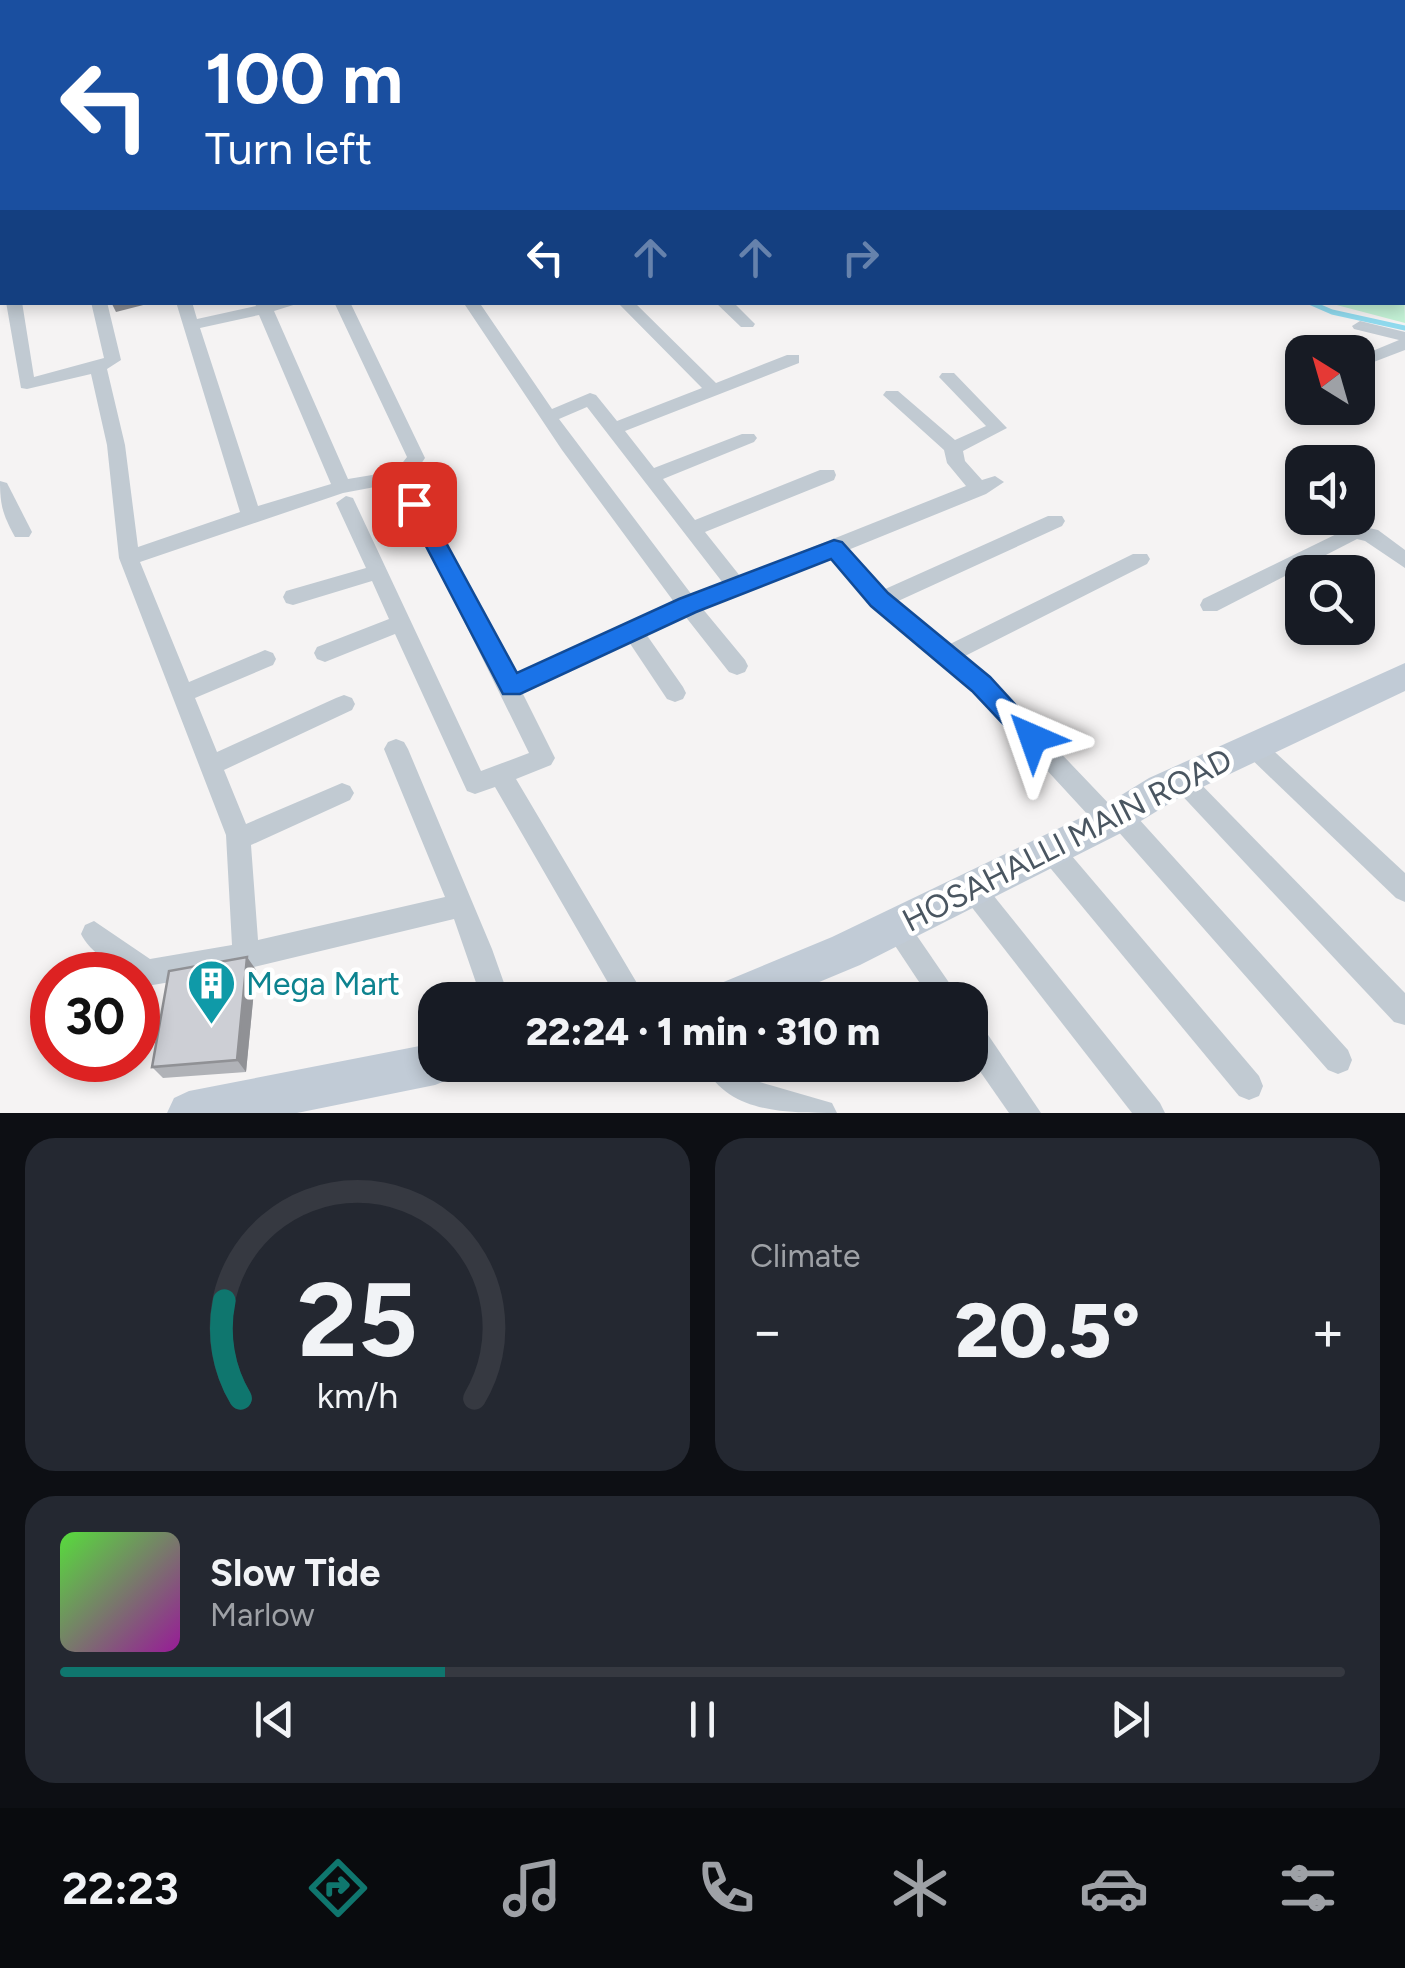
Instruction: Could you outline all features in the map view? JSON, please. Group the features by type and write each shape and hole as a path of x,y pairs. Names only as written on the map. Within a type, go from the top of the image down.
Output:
{"street":[{"path":"14,305 27,384 98,368 113,360 100,305"},
{"path":"185,305 251,515"},
{"path":"129,558 251,515 344,495 402,476 416,458 343,305"},
{"path":"473,305 549,416 737,666"},
{"path":"627,305 712,390"},
{"path":"726,305 747,324"},
{"path":"192,326 264,306 377,572 475,784 542,758 512,687 427,532 402,476"},
{"path":"1360,326 1405,337"},
{"path":"1375,355 1405,344"},
{"path":"614,429 792,360"},
{"path":"98,368 116,446 129,558 238,838 246,956"},
{"path":"948,377 998,428 953,448"},
{"path":"512,687 688,605 987,485 956,463 953,448 892,394"},
{"path":"549,416 590,399 737,587"},
{"path":"651,476 748,438"},
{"path":"692,529 827,476"},
{"path":"0,488 22,532"},
{"path":"880,600 1055,521"},
{"path":"1210,605 1355,532 1370,535 1405,561"},
{"path":"834,548 880,600 981,684 1114,818 1338,1060"},
{"path":"945,656 1140,558"},
{"path":"293,598 377,572"},
{"path":"324,653 402,624"},
{"path":"633,631 675,693"},
{"path":"182,694 265,659"},
{"name":"HOSAHALLI MAIN ROAD","path":"769,982 896,926 1182,780 1405,676"},
{"path":"210,766 344,704"},
{"path":"1253,746 1405,890"},
{"path":"396,748 489,982"},
{"path":"500,774 623,982"},
{"path":"1182,780 1404,1012"},
{"path":"238,838 342,793"},
{"path":"1051,850 1249,1086"},
{"path":"972,888 1150,1113"},
{"path":"94,934 147,974 246,956 461,905"},
{"path":"896,926 935,982"},
{"path":"988,1059 1026,1113"},
{"path":"189,1113 418,1067"},
{"path":"730,1082 736,1090 822,1113"}],"green space":[{"path":"1337,305 1405,305 1405,323"}],"building":[{"name":"Mega Mart","path":"247,957 237,1060 160,1066 160,1022 169,971"}],"waterway":[{"path":"1316,305 1405,328"}],"place":[{"name":"Mega Mart","path":"211,1026"}],"route":[{"path":"414,504 512,687 688,605 834,548 880,600 981,684 1033,738"}]}
